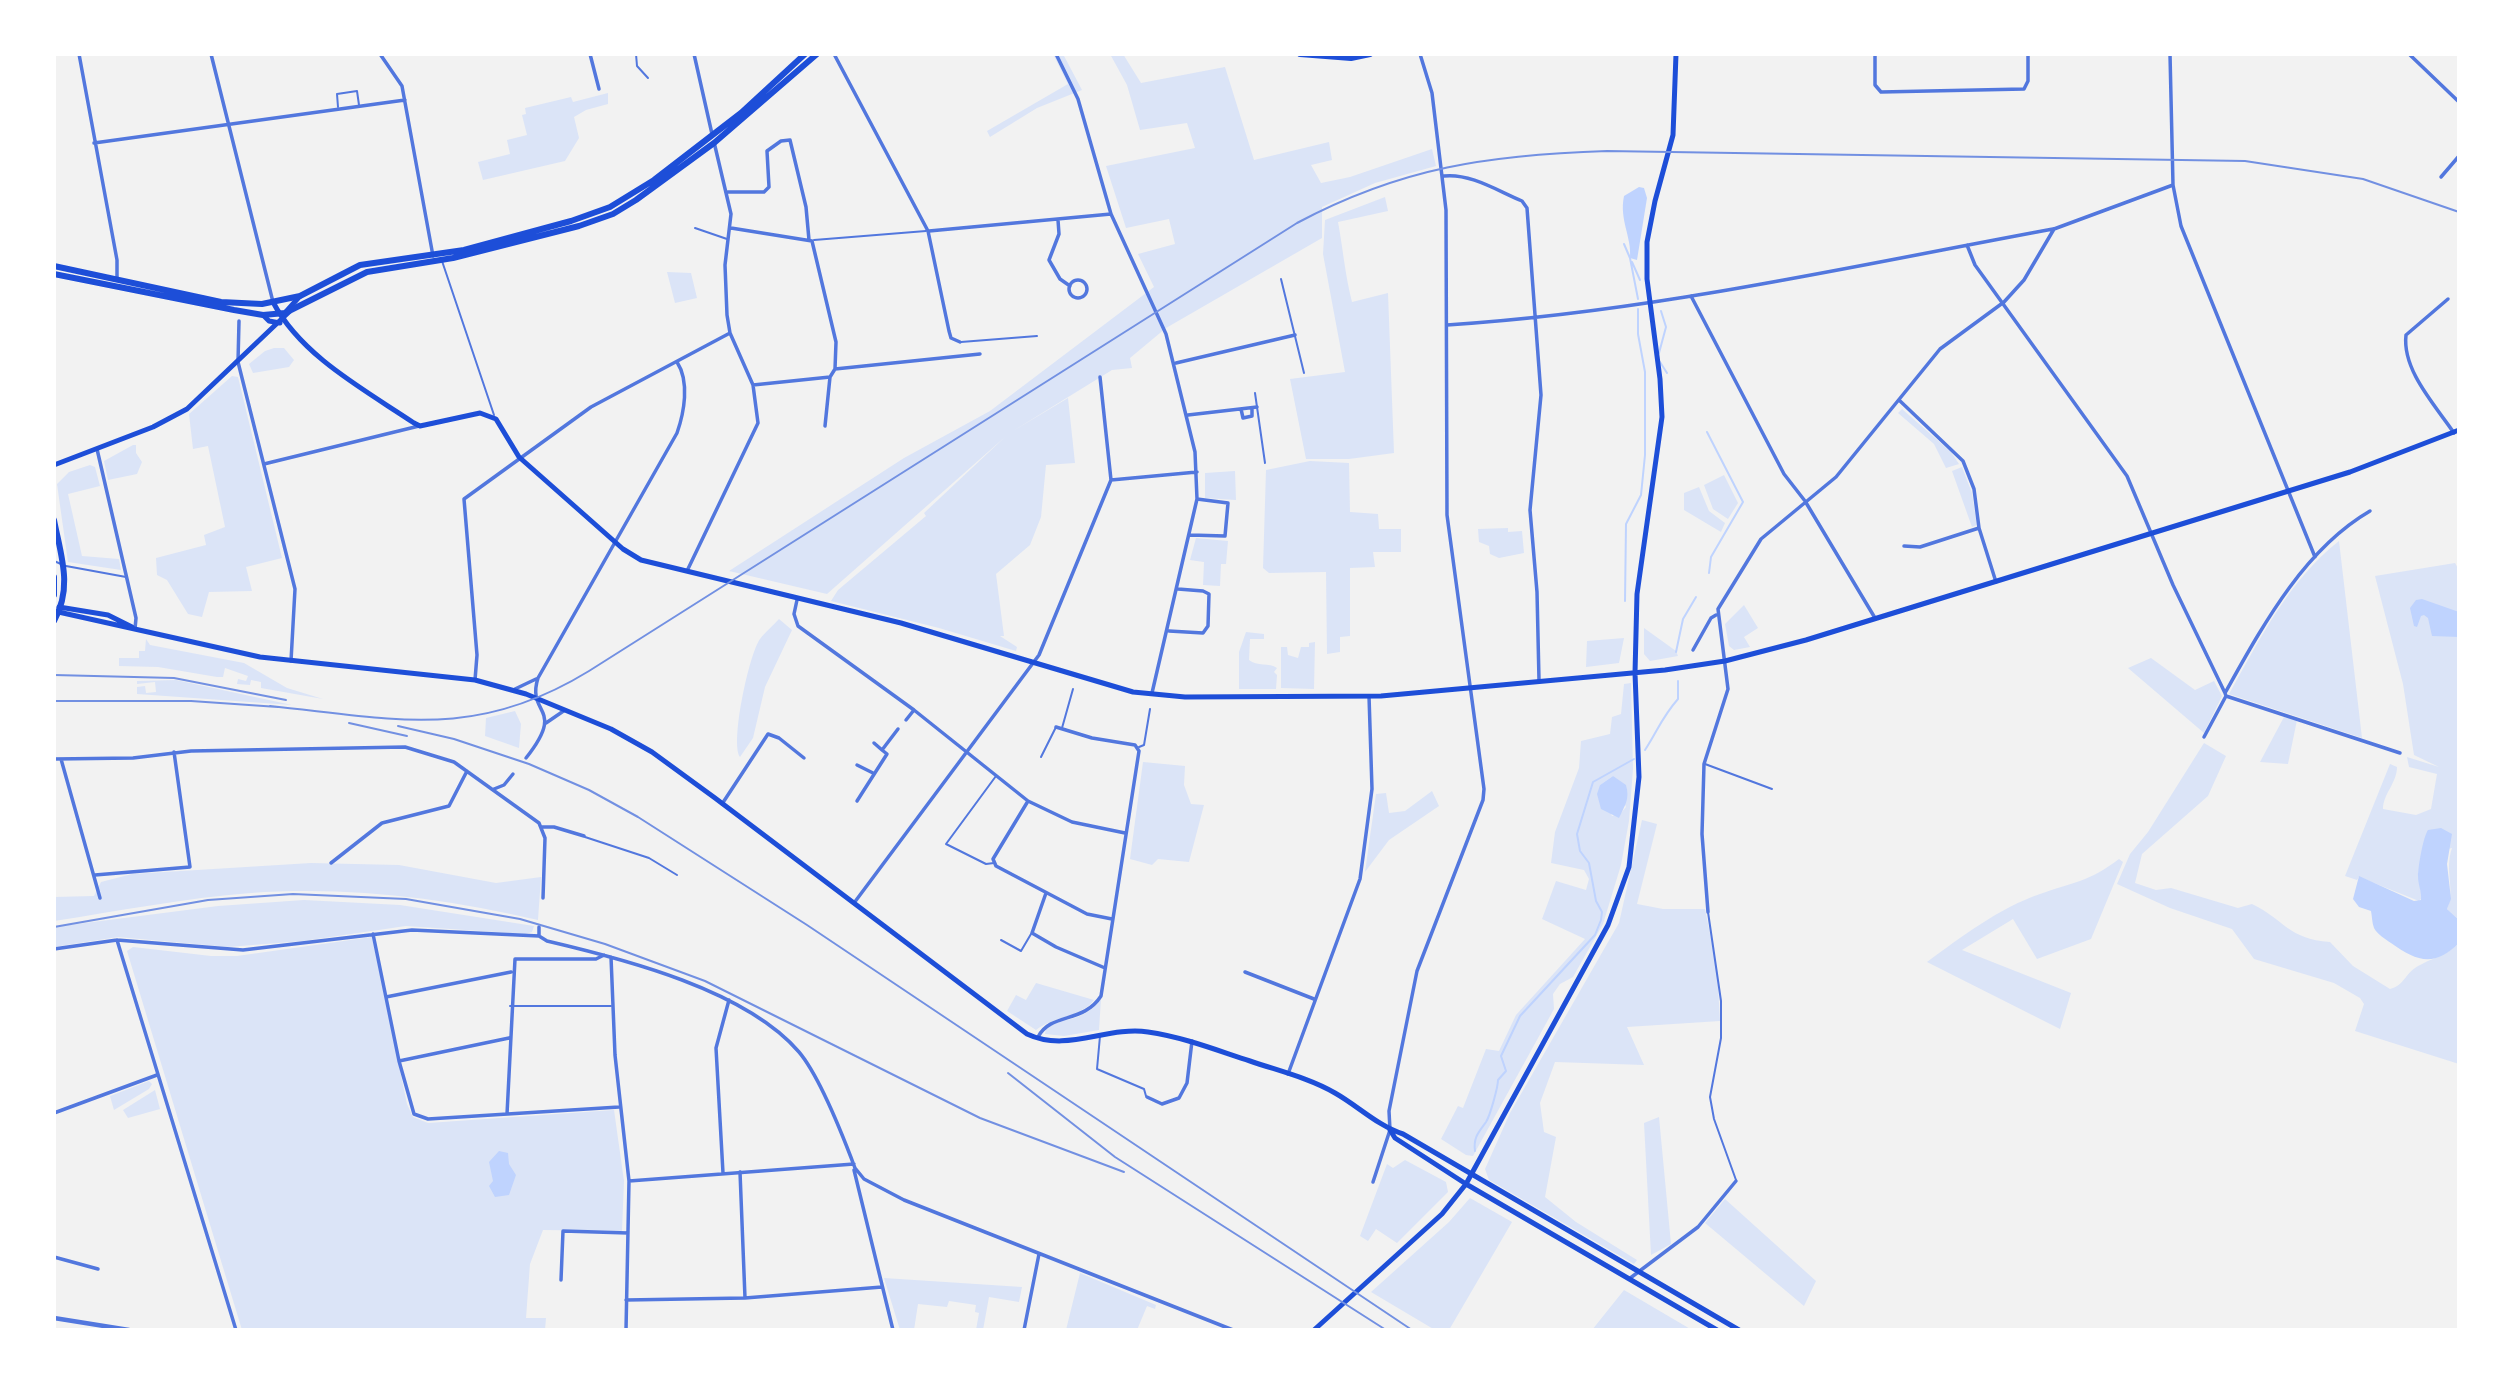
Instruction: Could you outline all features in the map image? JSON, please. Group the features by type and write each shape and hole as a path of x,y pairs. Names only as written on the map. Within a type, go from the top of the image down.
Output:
{"main road":[{"path":"713,139 804,54"},
{"path":"54,274 283,318 360,274 436,258 600,212 636,192 713,139 817,54"},
{"path":"1300,54 1351,58 1370,54"},
{"path":"1314,1330 1434,1222 1471,1176 1590,960 1629,867 1639,777 1634,673 1639,575 1658,459 1662,408 1649,302 1647,242 1673,135 1676,54"},
{"path":"54,266 221,302 273,302 300,296 360,265 436,258"},
{"path":"54,465 153,427 187,410 283,318 300,296"},
{"path":"273,302 283,318 330,365 420,426 480,413 496,419 519,457 629,554 641,560 797,600 901,623 1152,695 1369,696 1634,673 1725,660 1806,640 2350,472 2456,432"},
{"path":"54,520 66,583 54,621"},
{"path":"54,576 54,595"},
{"path":"57,609 108,615 135,629 292,661 475,680 513,690 565,709 634,741 722,804 1002,1017 1037,1039 1065,1042 1142,1031 1192,1041 1333,1092 1390,1130 1404,1134 1471,1176 1739,1330"},
{"path":"1390,1130 1395,1138 1465,1184 1717,1330"}],"street":[{"path":"79,54 117,260 116,288"},
{"path":"211,54 273,302"},
{"path":"380,54 402,86 436,258"},
{"path":"590,54 599,89"},
{"path":"686,572 758,427 758,408 753,386 730,333 724,265 731,228 728,192 694,54"},
{"path":"834,54 928,231 948,331 951,338 960,342"},
{"path":"1056,54 1078,99 1111,214 1150,295 1176,363 1197,472 1197,499 1190,535 1152,695"},
{"path":"1373,1182 1390,1130 1389,1111 1417,971 1483,800 1483,770 1447,515 1448,243 1443,176 1432,93 1420,54"},
{"path":"1875,54 1875,85 1881,92 2024,89 2028,81 2028,54"},
{"path":"2170,54 2173,185 2181,226 2315,557"},
{"path":"2409,54 2459,102"},
{"path":"94,143 228,122 405,100"},
{"path":"728,192 764,192 769,187 767,151 781,141 790,140 836,342 835,369 830,377 824,426"},
{"path":"2441,177 2459,156"},
{"path":"1443,176 1457,175 1469,179 1522,201 1527,208 1541,395 1530,510 1537,578 1539,680"},
{"path":"1447,325 1536,319 1691,296 2054,229 2173,185"},
{"path":"928,231 1111,214"},
{"path":"1058,219 1059,234 1049,260 1060,279 1070,286 1073,298 1085,295 1083,280 1075,281 1070,286"},
{"path":"731,228 811,240"},
{"path":"1693,650 1761,539 1836,477 1940,349 2004,302 2024,280 2054,229"},
{"path":"1967,245 1975,265 2127,476 2150,534 2225,694 2400,753"},
{"path":"1691,296 1784,474 1805,501 1875,618"},
{"path":"2448,299 2406,335 2404,348 2409,364 2456,432"},
{"path":"239,321 238,362 295,589 292,661"},
{"path":"475,680 477,655 464,499 591,407 677,362 684,355 730,333"},
{"path":"1176,363 1295,335"},
{"path":"835,369 980,354"},
{"path":"526,758 542,737 546,723 545,712 536,698 538,678 617,542 681,422 684,390 677,362"},
{"path":"753,386 830,377"},
{"path":"853,905 1033,663 1111,480 1100,377"},
{"path":"1899,400 1963,461 1974,489 1979,528 1996,582"},
{"path":"1188,415 1241,409 1254,408 1252,416 1243,418 1241,409"},
{"path":"264,464 420,426"},
{"path":"97,449 136,618 135,629"},
{"path":"1111,480 1197,472"},
{"path":"1190,535 1225,536 1228,503 1197,499"},
{"path":"2204,737 2273,610 2315,557 2370,511"},
{"path":"1904,546 1920,547 1979,528"},
{"path":"1168,631 1203,633 1208,626 1209,594 1178,589"},
{"path":"797,600 794,614 798,626 914,710 1027,801 1072,822 1125,833"},
{"path":"1708,912 1702,834 1704,764 1728,692 1716,615"},
{"path":"513,690 538,678"},
{"path":"1288,1074 1360,878 1369,831 1373,745 1369,696"},
{"path":"546,723 565,709"},
{"path":"906,720 914,710"},
{"path":"1037,1039 1049,1023 1068,1020 1093,1008 1101,996 1138,747 1059,728"},
{"path":"882,750 898,729"},
{"path":"722,804 768,734 779,738 804,758"},
{"path":"857,801 887,754 874,743"},
{"path":"54,759 133,758 174,752 405,747 445,757 494,789 541,827 554,827 584,836"},
{"path":"95,875 190,867 174,752"},
{"path":"61,759 100,898"},
{"path":"857,765 868,774 873,773"},
{"path":"331,863 382,823 449,806 467,771"},
{"path":"494,789 504,785 513,774"},
{"path":"1027,801 993,859 995,862 1087,914 1112,919"},
{"path":"541,827 545,847 543,898"},
{"path":"1046,893 1032,933 1056,947 1105,968"},
{"path":"539,927 539,936"},
{"path":"54,949 117,940 230,950 306,944 412,930 539,936 547,941 608,956 729,1000 799,1053 864,1179 904,1199 1233,1330"},
{"path":"373,934 399,1061 414,1114 428,1119 619,1107"},
{"path":"117,940 235,1330"},
{"path":"507,1114 512,972 517,958 596,959 608,956"},
{"path":"608,956 619,1107 629,1181 626,1330"},
{"path":"386,997 512,972"},
{"path":"1245,972 1314,999"},
{"path":"723,1173 716,1048 729,1000"},
{"path":"399,1061 509,1038"},
{"path":"1147,1097 1163,1104 1179,1098 1187,1083 1192,1041"},
{"path":"54,1113 157,1075"},
{"path":"629,1181 854,1164"},
{"path":"854,1164 893,1330"},
{"path":"740,1172 746,1298"},
{"path":"1629,1279 1698,1227 1736,1181"},
{"path":"561,1280 563,1231 628,1233"},
{"path":"1024,1330 1039,1254"},
{"path":"54,1257 98,1269"},
{"path":"626,1300 746,1298 882,1287"},
{"path":"54,1318 129,1330"}],"lane":[{"path":"635,54 636,66 648,78"},
{"path":"338,108 337,94 357,91 359,106"},
{"path":"695,228 728,239"},
{"path":"811,240 928,231"},
{"path":"436,258 496,419"},
{"path":"1281,279 1304,373"},
{"path":"960,342 1037,336"},
{"path":"1255,393 1254,408 1265,463"},
{"path":"54,561 127,578"},
{"path":"1041,757 1059,728 1073,689"},
{"path":"1138,747 1144,745 1150,709"},
{"path":"1704,764 1772,789"},
{"path":"995,862 986,864 946,844 996,776"},
{"path":"584,836 649,858 677,875"},
{"path":"1708,912 1721,1001 1721,1038 1711,1104 1736,1181"},
{"path":"1001,940 1021,951 1032,933"},
{"path":"510,1006 612,1006"},
{"path":"1100,1036 1097,1069 1144,1089 1147,1097"}],"shaded area":[{"path":"1053,54 1063,54 1082,90 1037,108 990,137 987,131 1068,84"},
{"path":"1110,54 1123,54 1141,83 1225,67 1254,160 1329,142 1332,160 1311,165 1321,183 1350,177 1432,149 1436,166 1375,183 1322,207 1322,238 1166,328 1130,358 1132,368 1112,370 1013,431 1068,398 1075,463 1046,465 1041,517 1030,545 996,574 1004,636 1000,636 1017,647 1016,651 939,628 831,601 838,590 926,516 924,513 1005,437 827,594 729,571 904,458 990,411 1154,287 1138,254 1175,244 1169,219 1126,228 1106,166 1195,148 1187,123 1140,130 1127,85"},
{"path":"608,93 608,104 586,110 574,117 579,138 565,161 483,180 478,162 510,154 507,140 527,135 522,115 526,114 525,108 571,97 573,102"},
{"path":"1385,197 1388,211 1338,222 1352,302 1388,293 1394,453 1349,459 1306,459 1290,379 1345,372 1323,254 1325,220"},
{"path":"667,272 691,273 697,298 675,303"},
{"path":"284,348 294,360 289,367 253,373 249,364 265,351"},
{"path":"232,376 238,377 282,558 246,567 252,591 209,592 202,617 188,614 167,580 157,575 156,558 206,545 204,535 225,527 208,446 193,449 189,414"},
{"path":"1902,409 1951,452 1959,464 1946,468 1934,444 1898,413"},
{"path":"136,445 136,453 142,462 137,474 108,480 104,461"},
{"path":"1310,461 1349,463 1350,512 1378,514 1379,529 1401,529 1401,552 1373,552 1375,567 1350,568 1350,636 1340,637 1340,652 1327,654 1326,572 1269,573 1263,568 1266,470"},
{"path":"90,465 95,467 100,486 68,494 82,556 119,559 121,570 68,562 57,484 69,472"},
{"path":"1962,467 1972,493 1977,525 1972,527 1952,471"},
{"path":"1235,471 1236,500 1205,498 1205,473"},
{"path":"1724,475 1738,503 1728,519 1713,509 1704,485"},
{"path":"1699,487 1709,511 1725,523 1721,532 1684,510 1684,493"},
{"path":"1508,528 1508,532 1522,531 1524,553 1499,558 1490,554 1489,546 1479,542 1478,529"},
{"path":"1196,538 1228,541 1226,564 1221,564 1220,586 1203,585 1204,562 1190,560"},
{"path":"2339,541 2362,738 2229,694 2290,592"},
{"path":"2455,563 2459,570 2459,920 2447,909 2452,848 2423,855 2418,873 2422,898 2419,901 2359,877 2357,880 2345,876 2390,764 2397,767 2383,809 2416,815 2431,809 2437,774 2409,767 2407,757 2439,767 2414,755 2403,684 2375,576"},
{"path":"1744,605 1758,628 1744,637 1750,647 1734,650 1729,646 1725,624"},
{"path":"779,619 792,630 765,687 753,738 740,757 737,735 739,717 751,662 760,639"},
{"path":"1644,628 1676,651 1678,656 1650,661 1644,654"},
{"path":"1246,632 1264,634 1264,639 1250,639 1249,660 1277,668 1274,672 1277,675 1276,689 1239,689 1239,652"},
{"path":"1624,638 1619,663 1586,667 1587,641"},
{"path":"146,639 150,645 244,663 287,688 323,699 261,688 261,682 251,680 250,685 237,684 238,679 246,681 248,676 225,668 223,677 217,677 158,667 119,666 119,658 139,658 139,651 145,651"},
{"path":"1315,642 1314,689 1281,688 1281,647 1287,647 1288,655 1298,658 1301,647 1309,647 1309,643"},
{"path":"2151,658 2195,690 2214,681 2222,696 2204,733 2128,668"},
{"path":"176,680 292,705 137,694 137,687 145,686 146,693 156,692 155,682 137,684 137,681"},
{"path":"1631,683 1633,769 1629,821 1621,865 1603,924 1573,977 1560,984 1553,994 1554,1009 1473,1156 1466,1155 1441,1139 1458,1106 1463,1108 1486,1049 1499,1051 1516,1015 1585,939 1542,919 1556,881 1586,890 1589,879 1584,870 1551,863 1555,832 1579,768 1581,741 1610,734 1612,717 1621,714 1624,684","holes":["1613,776 1626,807 1621,813 1612,816 1600,785"]},
{"path":"515,711 521,724 519,748 485,736 486,718"},
{"path":"2284,717 2297,720 2288,764 2260,762"},
{"path":"2204,743 2226,756 2208,796 2142,854 2135,883 2156,890 2171,888 2238,908 2252,904 2296,933 2330,942 2353,966 2390,989 2421,964 2448,952 2459,943 2459,1064 2355,1031 2364,1004 2360,998 2334,983 2254,959 2232,929 2170,908 2117,884 2130,854 2148,832"},
{"path":"1143,762 1185,766 1184,785 1191,804 1204,805 1189,862 1158,859 1152,865 1130,859"},
{"path":"1432,791 1439,806 1389,840 1365,872 1376,794 1386,793 1389,813 1405,811"},
{"path":"1642,820 1657,824 1637,904 1663,909 1705,909 1717,969 1720,1021 1627,1027 1644,1065 1555,1062 1540,1103 1544,1132 1556,1137 1545,1197 1576,1222 1637,1260 1634,1264 1489,1180 1485,1169 1510,1113 1619,923"},
{"path":"2119,859 2123,862 2091,939 2037,959 2013,919 1962,950 2071,993 2060,1029 1927,962 2010,907 2081,881"},
{"path":"311,863 399,865 496,883 541,877 538,920 431,900 359,893 287,891 177,901 54,921 54,897 94,896 101,882 132,874"},
{"path":"304,900 400,905 534,926 532,932 525,934 406,926 303,941 228,947 118,937 54,947 54,927 218,906"},
{"path":"372,937 407,1104 413,1117 428,1123 614,1110 624,1181 622,1231 543,1230 530,1264 526,1318 546,1318 545,1330 242,1330 127,951 133,947 211,956 237,956"},
{"path":"1036,983 1094,1000 1082,1010 1036,1030 1007,1011 1016,995 1026,1000"},
{"path":"1101,999 1099,1030 1064,1036 1045,1034 1046,1028 1088,1012"},
{"path":"149,1081 152,1084 149,1089 114,1110 110,1096"},
{"path":"155,1090 160,1109 128,1118 123,1110"},
{"path":"1659,1117 1671,1244 1651,1255 1644,1123"},
{"path":"1405,1160 1446,1182 1448,1192 1397,1243 1376,1229 1368,1241 1360,1236 1387,1164 1393,1168"},
{"path":"1470,1198 1512,1222 1449,1330 1435,1330 1371,1292 1449,1222"},
{"path":"1725,1199 1816,1281 1804,1306 1705,1223"},
{"path":"1080,1273 1156,1305 1155,1309 1147,1306 1137,1330 1066,1330"},
{"path":"884,1278 1022,1287 1019,1302 989,1297 983,1330 976,1330 979,1313 975,1312 976,1305 949,1301 947,1307 918,1304 914,1330 900,1330"},
{"path":"1624,1290 1692,1330 1592,1330"}],"water":[{"path":"1639,187 1644,188 1647,198 1637,260 1630,258 1623,205 1624,196"},
{"path":"2422,599 2459,612 2459,637 2432,636 2428,618 2424,615 2417,627 2414,626 2410,608 2416,600"},
{"path":"1613,776 1626,785 1627,790 1626,802 1619,818 1601,809 1597,794 1600,785"},
{"path":"2441,828 2452,834 2447,864 2451,899 2447,909 2459,920 2459,943 2434,959 2418,958 2381,936 2374,928 2371,911 2359,907 2353,899 2359,876 2414,901 2421,900 2418,876 2424,839 2428,830"},
{"path":"499,1151 508,1153 509,1164 516,1175 509,1195 495,1197 489,1186 493,1181 489,1162"}],"waterway":[{"path":"1624,244 1630,258 1638,299"},
{"path":"1632,262 1640,280"},
{"path":"1625,601 1626,524 1641,495 1645,455 1645,372 1638,334 1638,309"},
{"path":"1659,353 1666,327 1661,311"},
{"path":"1660,362 1667,373"},
{"path":"1707,432 1743,502 1711,557 1709,573"},
{"path":"1676,652 1683,619 1696,597"},
{"path":"1645,750 1678,699 1678,681"},
{"path":"1475,1151 1476,1138 1490,1114 1498,1080 1506,1071 1501,1056 1520,1016 1595,935 1602,912 1596,901 1589,863 1580,851 1577,834 1593,782 1634,759"}],"railway":[{"path":"270,706 357,716 434,720 509,708 548,693 589,671 1297,223 1373,189 1447,168 1524,156 1607,151 2245,161 2363,179 2459,212"},
{"path":"54,675 174,678 286,700"},
{"path":"54,701 191,701 278,707"},
{"path":"349,723 407,736"},
{"path":"398,726 454,739 529,764 589,790 638,817 807,925 1412,1330"},
{"path":"54,927 208,900 293,894 406,899 520,919 605,944 705,981 980,1118 1124,1172"},
{"path":"1008,1073 1115,1157 1386,1330"}]}
